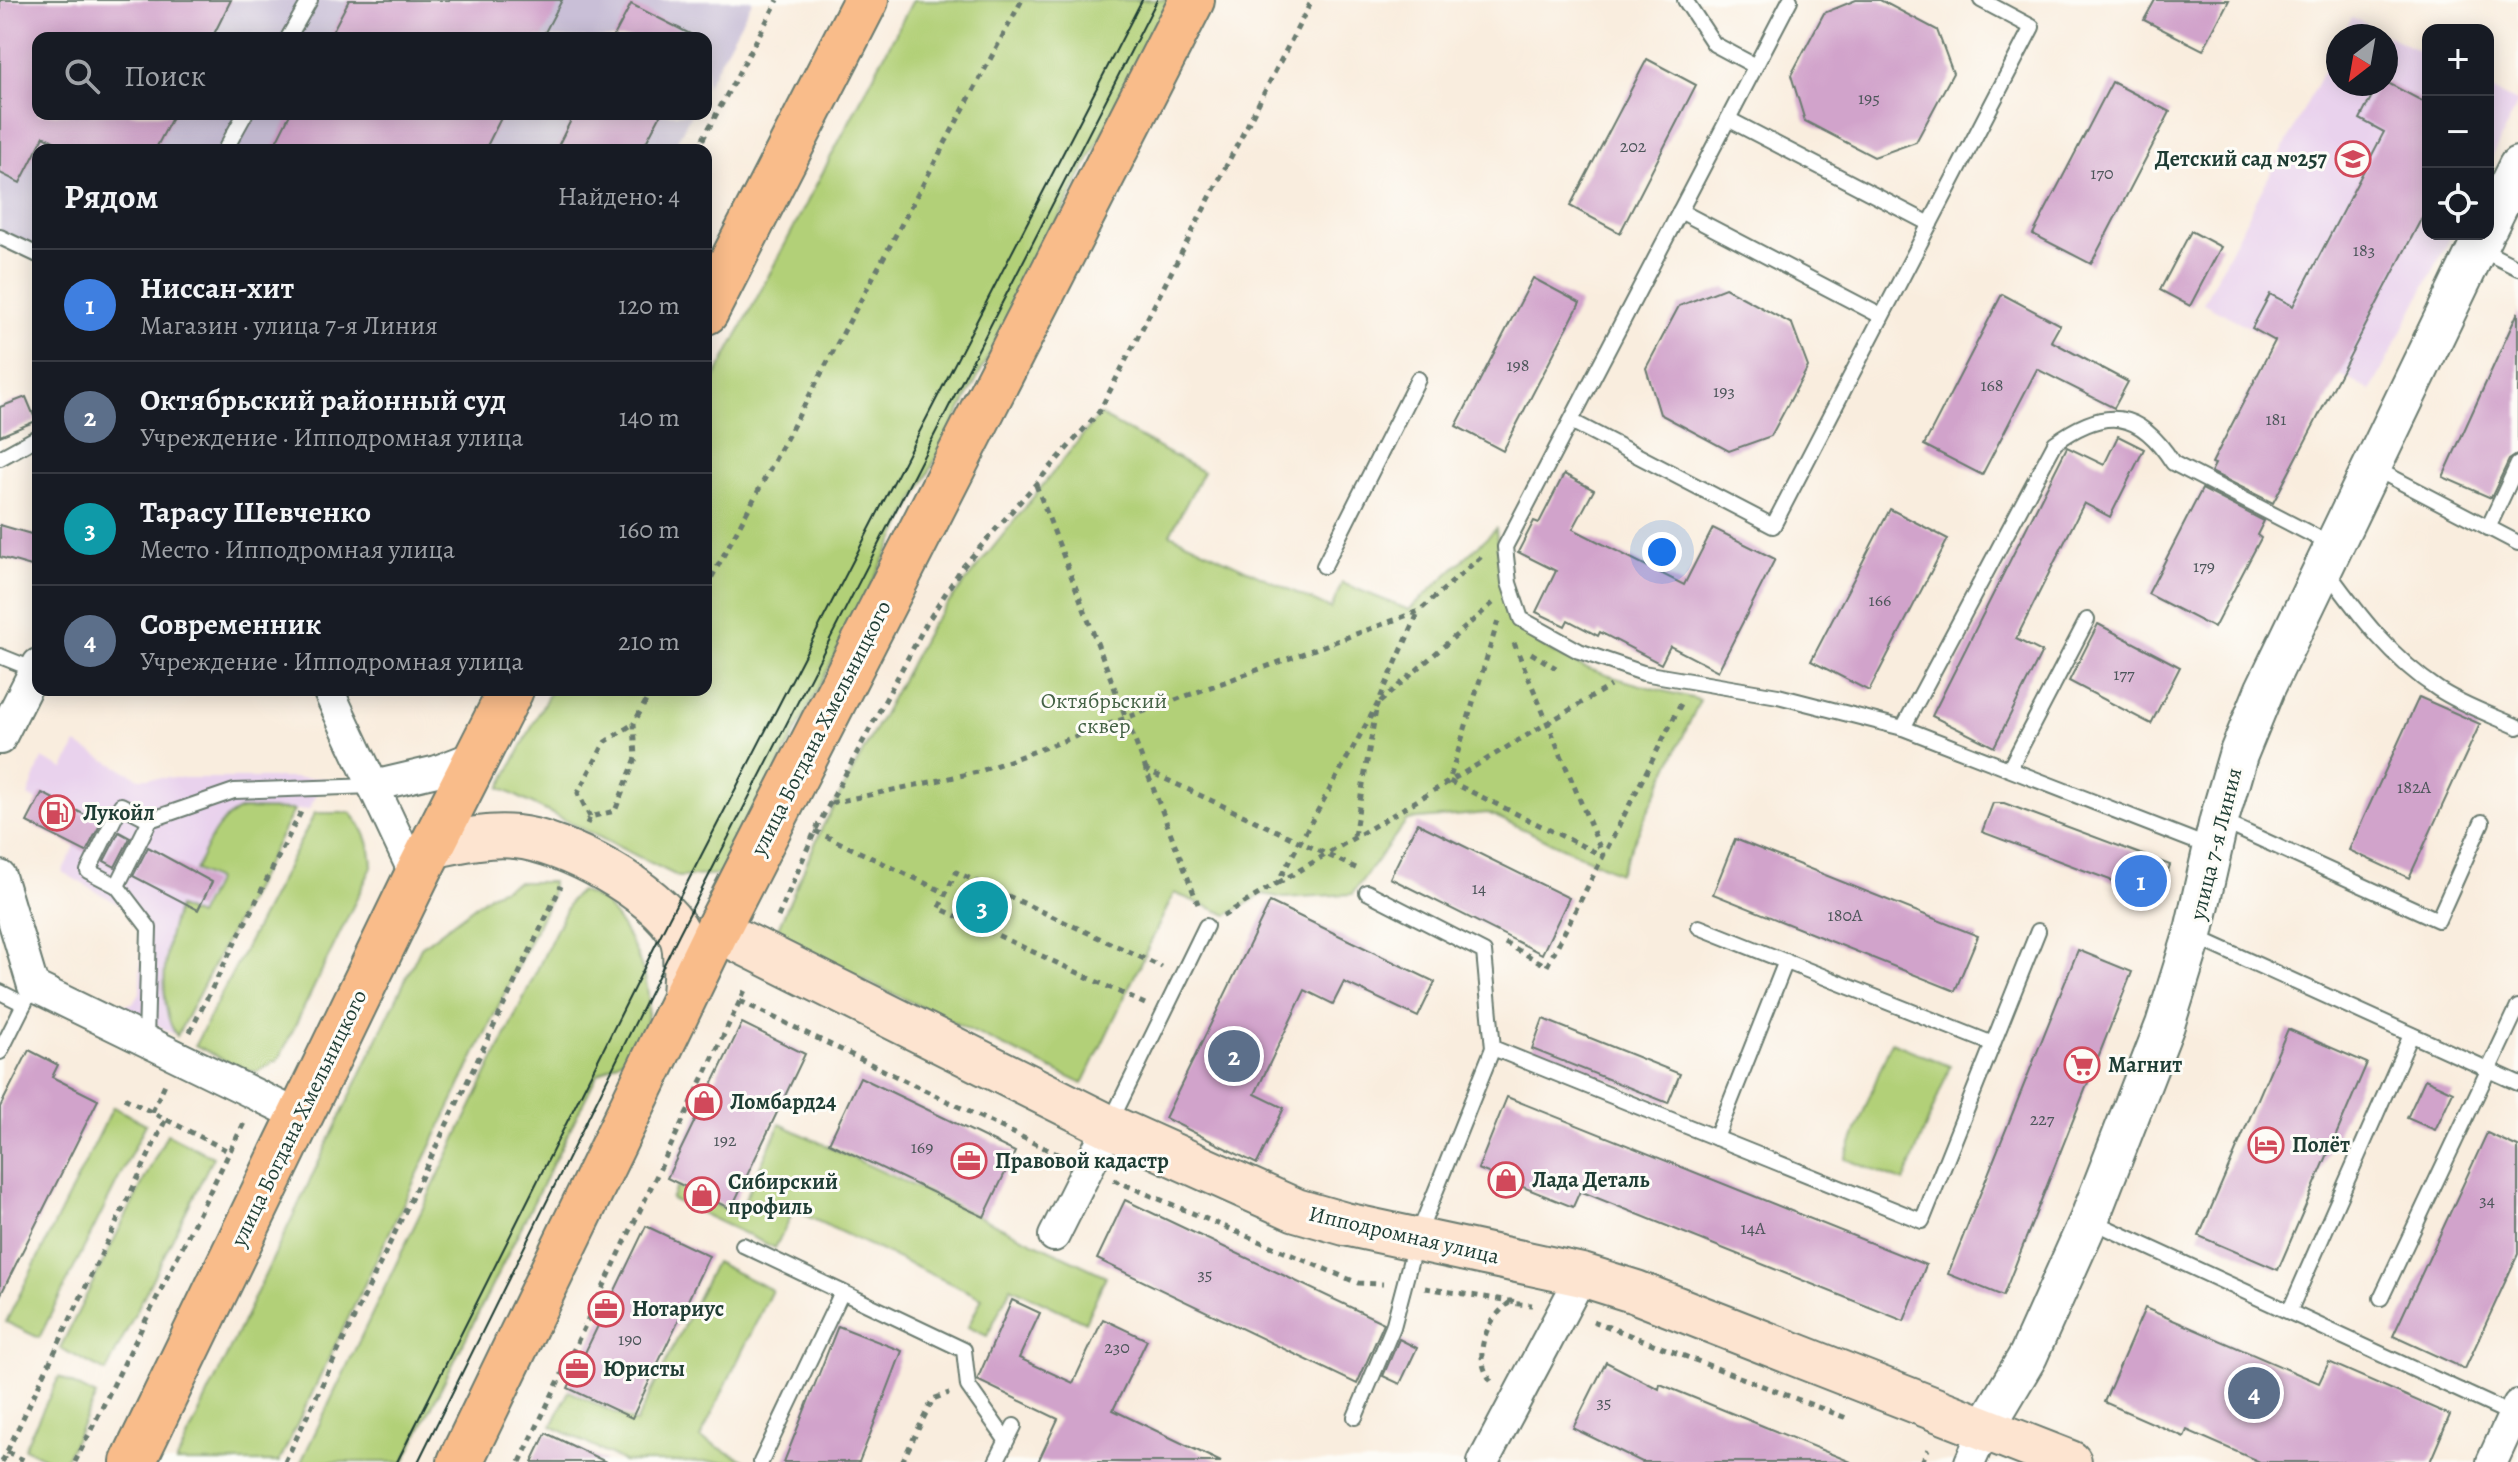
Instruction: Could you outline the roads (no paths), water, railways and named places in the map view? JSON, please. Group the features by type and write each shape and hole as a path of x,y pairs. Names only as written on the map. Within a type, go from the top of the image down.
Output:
{"main road":[{"path":"712,300 866,0"},
{"name":"улица Богдана Хмельницкого","path":"460,1462 717,930 1192,0"},
{"name":"улица Богдана Хмельницкого","path":"133,1462 423,862 508,696"},
{"path":"423,862 483,837 530,839 574,856 630,885 651,900 679,934 683,1001"},
{"name":"Ипподромная улица","path":"717,930 1109,1126 1296,1210 1416,1240 1582,1275 1636,1292 1978,1445 2070,1462"}],"street":[{"name":"улица 7-я Линия","path":"2494,214 2518,166"},
{"name":"улица 7-я Линия","path":"1978,1445 2028,1356 2089,1220 2165,1025 2193,935 2216,834 2243,742 2327,555 2481,240"},
{"path":"0,739 32,675"},
{"path":"331,696 373,786 423,862"},
{"path":"373,786 437,771 478,755"},
{"path":"0,876 28,995 146,1040 300,1116"},
{"path":"1054,1236 1109,1126"},
{"path":"1483,1462 1582,1275"},
{"path":"2492,1462 2516,1410"}],"lane":[{"path":"291,32 310,0"},
{"path":"1685,0 1714,44 1755,66"},
{"path":"1790,0 1505,547 1509,583 1521,619 1579,651 1636,671 1778,696 1903,728 2010,768 2216,834 2438,920 2482,822"},
{"path":"1571,421 1773,526 2032,27 1981,0"},
{"path":"1728,119 1930,224"},
{"path":"228,144 242,120"},
{"path":"1680,211 1881,316"},
{"path":"0,237 32,252"},
{"path":"2487,240 2518,268"},
{"path":"1324,566 1418,379"},
{"path":"1903,728 2055,443 2082,423 2114,417 2140,425 2159,440 2173,463 2327,555 2361,618 2403,662 2440,691 2518,727"},
{"path":"0,458 32,440"},
{"path":"2488,528 2518,464"},
{"path":"2370,466 2518,543"},
{"path":"2010,768 2087,620"},
{"path":"0,656 32,666"},
{"path":"117,886 150,820 234,791 373,786"},
{"path":"146,1040 149,928 117,886 88,871 121,805 150,820"},
{"path":"1355,1417 1393,1327 1416,1240 1493,1048 1484,952 1367,892"},
{"path":"1109,1126 1206,926"},
{"path":"1699,927 1993,1044"},
{"path":"1493,1048 1922,1221 2038,931"},
{"path":"2193,935 2518,1083"},
{"path":"1716,1138 1786,961"},
{"path":"0,992 28,995 0,1052"},
{"path":"2381,1298 2518,1007"},
{"path":"2290,1310 2411,1035"},
{"path":"2089,1220 2516,1410"},
{"path":"743,1245 964,1350 968,1386 1006,1440"},
{"path":"761,1462 842,1292"},
{"path":"996,1462 1014,1426"}],"tram line":[{"path":"397,1462 669,918 1142,0"},
{"path":"418,1462 679,934 1157,0"}],"place":[{"name":"Детский сад №257","path":"2353,159"},
{"name":"Лукойл","path":"57,813"},
{"name":"Ниссан-хит","path":"2141,881"},
{"name":"Тарасу Шевченко","path":"982,907"},
{"name":"Октябрьский районный суд","path":"1234,1056"},
{"name":"Магнит","path":"2082,1065"},
{"name":"Ломбард24","path":"704,1102"},
{"name":"Полёт","path":"2266,1145"},
{"name":"Правовой кадастр","path":"969,1161"},
{"name":"Лада Деталь","path":"1506,1180"},
{"name":"Сибирский профиль","path":"702,1195"},
{"name":"Нотариус","path":"606,1309"},
{"name":"Юристы","path":"577,1369"},
{"name":"Современник","path":"2254,1393"}],"park label":[{"name":"Октябрьский сквер","path":"1104,714"}]}
